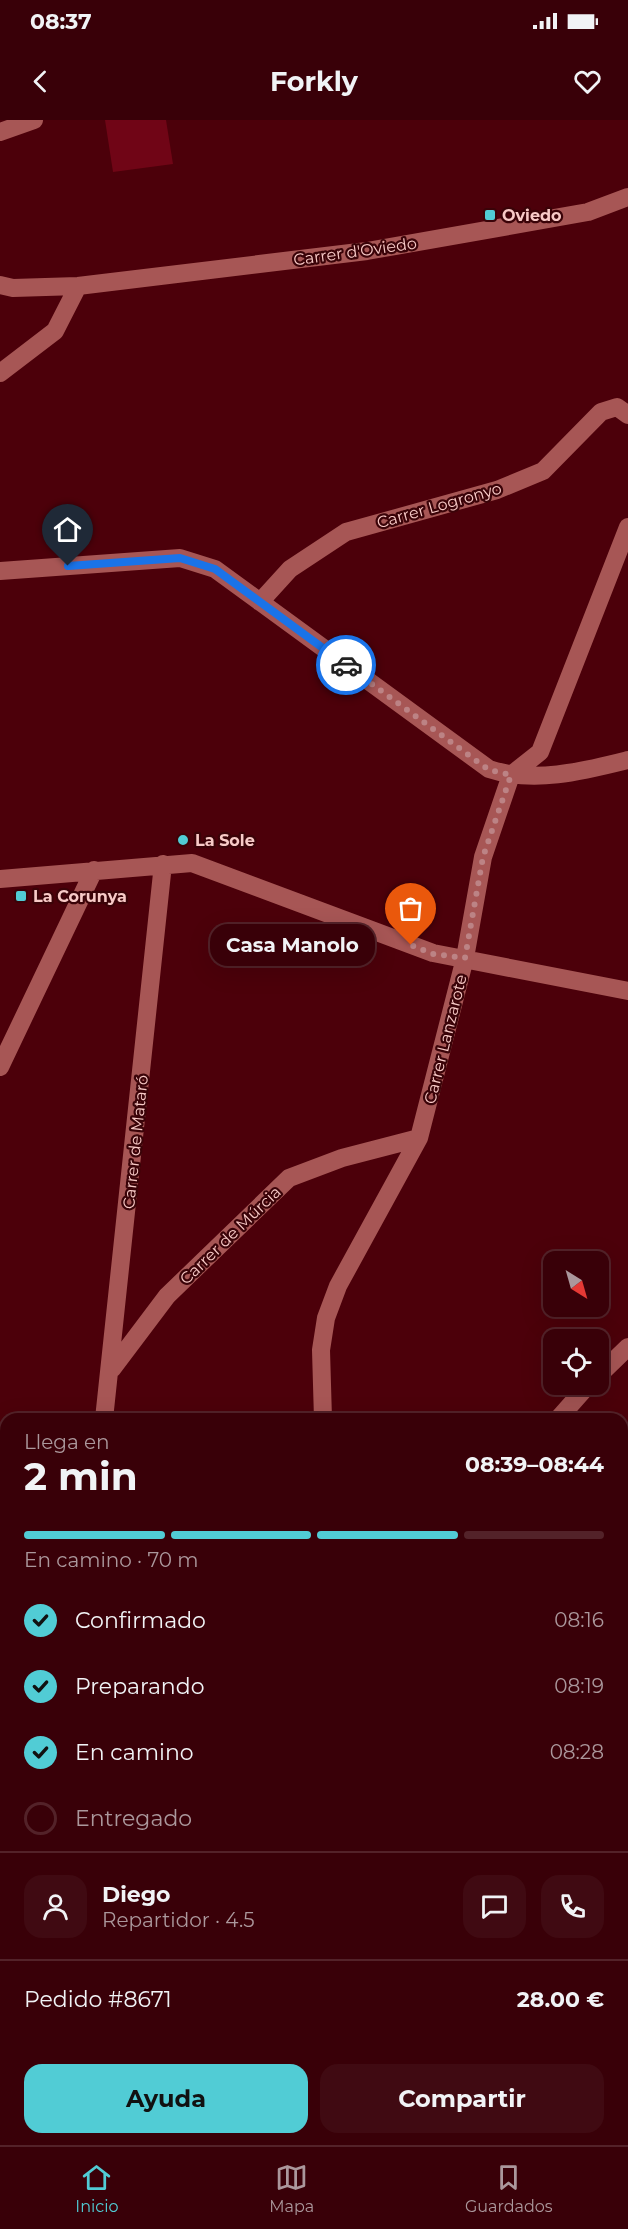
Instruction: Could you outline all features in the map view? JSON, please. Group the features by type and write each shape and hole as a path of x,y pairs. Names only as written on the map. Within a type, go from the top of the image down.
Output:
{"street":[{"path":"0,132 34,120"},
{"name":"Carrer d'Oviedo","path":"0,285 13,288 78,286 366,251 588,212 628,197"},
{"path":"0,373 55,331 78,286"},
{"name":"Carrer Logronyo","path":"260,602 290,569 346,532 497,490 543,471 601,412 622,411"},
{"path":"511,775 540,752 628,527"},
{"path":"0,571 180,558 215,569 489,770 511,775 576,774 628,760"},
{"name":"Carrer Lanzarote","path":"323,1413 321,1350 326,1318 338,1286 418,1138 465,958 483,857 511,775"},
{"path":"0,879 192,863 433,954 465,958 628,991"},
{"name":"Carrer de Mataró","path":"105,1413 164,864"},
{"path":"0,1067 94,870"},
{"name":"Carrer de Múrcia","path":"111,1371 166,1296 289,1179 342,1158 418,1138"},
{"path":"609,1365 628,1347"},
{"path":"563,1413 579,1395"}],"building":[{"path":"105,120 166,120 173,164 113,172"}],"way so far":[{"path":"346,665 489,770 511,775 483,857 465,958 433,954 411,945"}],"place":[{"name":"Oviedo","path":"490,215"},
{"name":"La Sole","path":"183,840"},
{"name":"La Corunya","path":"21,896"},
{"name":"Casa Manolo","path":"411,945"}],"route":[{"path":"68,566 180,558 215,569 346,665"}]}
